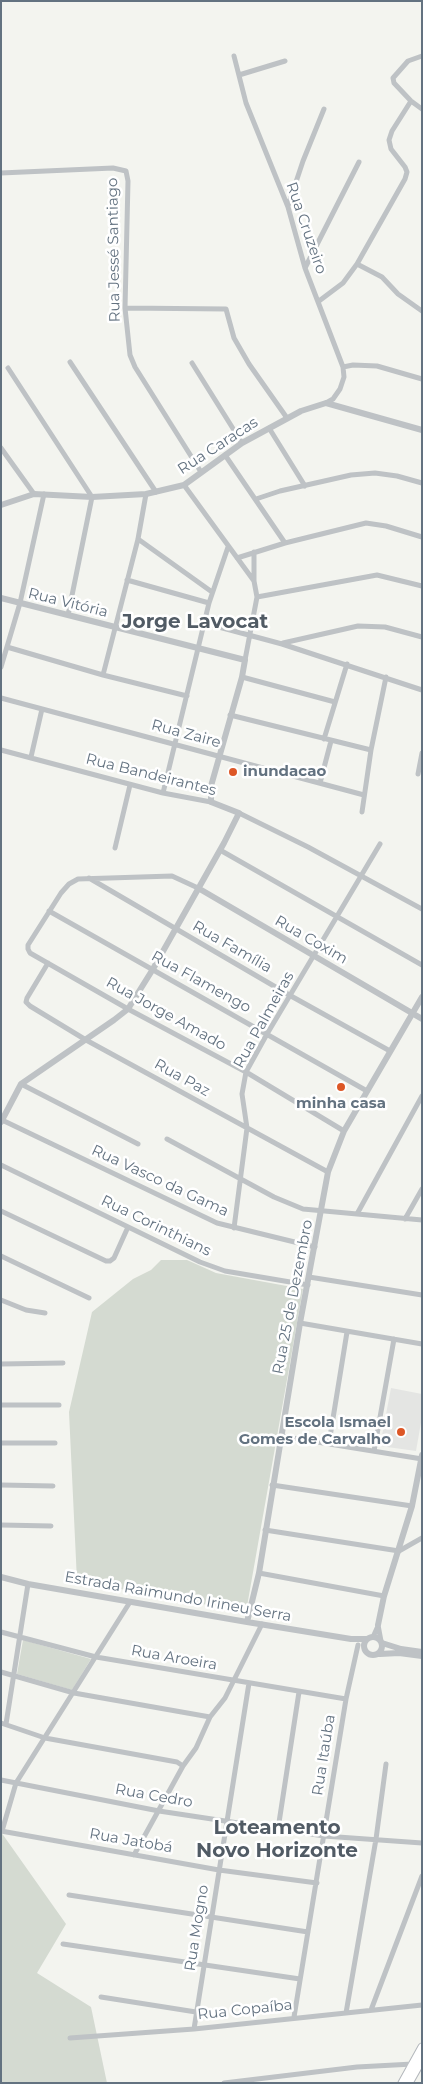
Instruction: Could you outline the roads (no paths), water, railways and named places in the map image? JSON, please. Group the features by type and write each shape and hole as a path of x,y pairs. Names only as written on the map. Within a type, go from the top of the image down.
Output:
{"main road":[{"path":"402,2083 422,2046"},
{"path":"409,2083 422,2060"}],"street":[{"name":"Rua Cruzeiro","path":"234,56 246,104 288,207 305,268 343,367 344,377 340,389 334,399 326,403"},
{"path":"422,56 408,61 392,78 394,83 411,101 422,109"},
{"path":"239,75 286,61"},
{"path":"319,301 343,283 357,264 405,178 406,168 391,149 389,140 392,131 411,101"},
{"path":"288,207 303,161 324,109"},
{"path":"305,268 359,162"},
{"name":"Rua Jessé Santiago","path":"1,173 113,168 124,169 127,172 125,308 130,355 135,367 202,472"},
{"path":"357,264 382,277 398,294 422,311"},
{"path":"125,308 224,308 228,313 234,338 248,362 287,418"},
{"path":"70,362 156,492"},
{"path":"192,363 242,443"},
{"path":"343,367 354,365 377,366 422,378"},
{"path":"8,368 92,497 68,615"},
{"path":"326,403 422,430"},
{"name":"Rua Caracas","path":"1,505 34,494 92,497 146,494 184,485 242,443 301,411 326,403"},
{"path":"269,428 306,486"},
{"path":"1,448 34,494"},
{"path":"225,455 285,544"},
{"path":"256,499 280,491 351,475 374,473 397,476 422,483"},
{"path":"184,485 254,581"},
{"path":"1,668 20,603 44,494"},
{"path":"103,675 138,539 146,494"},
{"path":"237,558 366,523 386,526 422,537"},
{"path":"138,539 212,592"},
{"path":"163,794 199,648 208,603 228,547"},
{"path":"211,802 211,786 242,676 258,597 254,581 254,552"},
{"path":"258,597 377,575 422,586"},
{"path":"127,580 208,603"},
{"name":"Rua Vitória","path":"1,598 245,660"},
{"path":"204,623 282,644 422,690"},
{"path":"282,644 358,626 384,627 422,637"},
{"path":"7,647 103,675 187,696"},
{"path":"324,739 347,664"},
{"path":"242,676 335,702"},
{"path":"362,812 371,750 386,677"},
{"name":"Rua Zaire","path":"1,698 364,795"},
{"path":"30,757 42,709"},
{"path":"230,715 371,750"},
{"path":"320,783 331,741"},
{"name":"Rua Bandeirantes","path":"1,750 163,794 211,802 239,813 308,847 422,909"},
{"path":"418,774 422,753"},
{"path":"115,848 130,785"},
{"path":"2,1121 21,1084 128,1009 153,969 239,813"},
{"name":"Rua Palmeiras","path":"234,1228 246,1128 242,1094 246,1072 380,844"},
{"path":"220,850 422,964"},
{"path":"49,911 70,884 78,879 172,876 198,888"},
{"name":"Rua Família","path":"88,878 390,1051"},
{"name":"Rua Coxim","path":"198,888 422,1018"},
{"name":"Rua Jorge Amado","path":"49,911 28,945 28,949 48,963 128,1009 246,1072 344,1131"},
{"name":"Rua Flamengo","path":"49,911 367,1091"},
{"name":"Rua Paz","path":"48,963 26,1002 86,1040 328,1172"},
{"name":"Rua 25 de Dezembro","path":"248,1622 328,1172 344,1131 422,997"},
{"path":"21,1084 138,1144"},
{"path":"357,1214 422,1096"},
{"name":"Rua Vasco da Gama","path":"2,1121 217,1223 314,1247"},
{"path":"167,1140 290,1205 322,1212 422,1220"},
{"name":"Rua Corinthians","path":"1,1165 214,1268 422,1295"},
{"path":"405,1219 422,1189"},
{"path":"1,1210 106,1261 114,1258 128,1227"},
{"path":"1,1256 90,1298"},
{"path":"1,1300 26,1310 45,1314"},
{"path":"300,1324 422,1344"},
{"path":"329,1443 347,1332"},
{"path":"374,1451 394,1339"},
{"path":"1,1364 63,1363"},
{"path":"1,1405 59,1405"},
{"path":"280,1436 422,1457 412,1506 384,1596 378,1625 370,1638 361,1646 369,1655 399,1653 422,1656"},
{"path":"1,1443 55,1443"},
{"path":"1,1485 53,1486"},
{"path":"272,1485 412,1506"},
{"path":"1,1526 51,1526"},
{"path":"264,1530 399,1551 422,1538"},
{"path":"258,1573 384,1596"},
{"name":"Estrada Raimundo Irineu Serra","path":"1,1577 28,1584 248,1622 351,1639 370,1638"},
{"path":"28,1584 3,1723 45,1738 177,1762 183,1766"},
{"path":"2,1831 16,1783 130,1602"},
{"path":"134,1855 183,1766 196,1748 210,1717 225,1698 262,1624"},
{"path":"378,1625 382,1642 380,1654"},
{"name":"Rua Aroeira","path":"1,1632 96,1657 346,1700"},
{"path":"370,1638 401,1649 422,1652"},
{"name":"Estrada Raimundo Irineu Serra","path":"351,1639 361,1646"},
{"name":"Rua Itaúba","path":"294,2017 346,1700 361,1646"},
{"path":"1,1672 74,1693 210,1717"},
{"name":"Rua Mogno","path":"194,2029 249,1683"},
{"path":"278,1829 299,1692"},
{"path":"346,2013 376,1840 386,1764"},
{"name":"Rua Cedro","path":"1,1780 159,1811 324,1836 422,1843"},
{"name":"Rua Jatobá","path":"2,1831 220,1870 317,1883"},
{"path":"371,2010 422,1876"},
{"path":"70,1895 308,1932"},
{"path":"63,1944 300,1979"},
{"path":"101,1997 196,2012"},
{"name":"Rua Copaíba","path":"70,2038 194,2029 422,2005"},
{"path":"224,2083 357,2067 413,2064"}],"place":[{"name":"inundacao","path":"233,772"},
{"name":"minha casa","path":"341,1087"},
{"name":"Escola Ismael Gomes de Carvalho","path":"401,1432"}],"district":[{"name":"Jorge Lavocat","path":"195,622"},
{"name":"Loteamento Novo Horizonte","path":"277,1840"}]}
